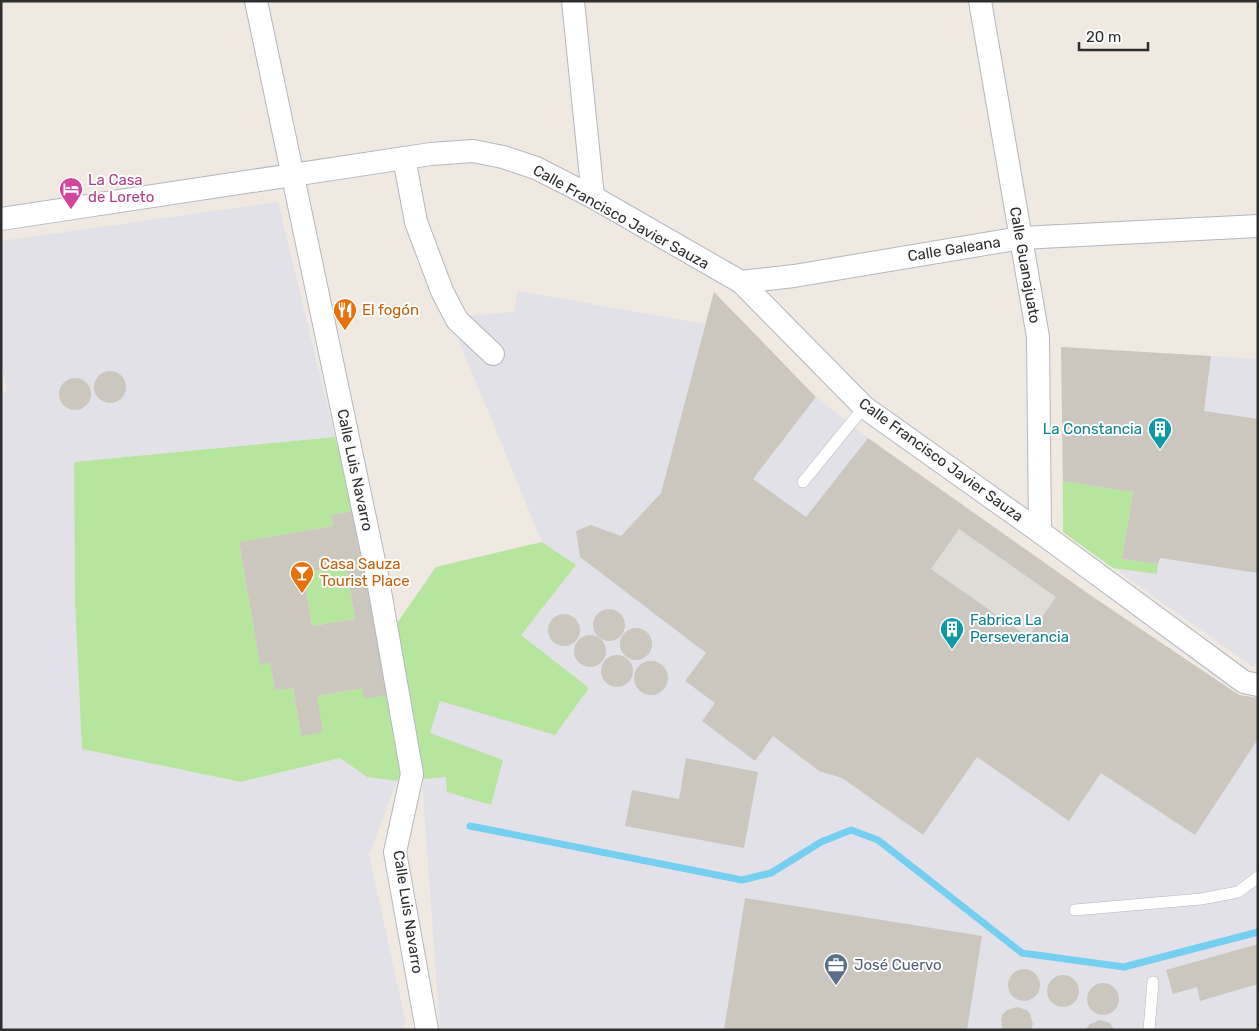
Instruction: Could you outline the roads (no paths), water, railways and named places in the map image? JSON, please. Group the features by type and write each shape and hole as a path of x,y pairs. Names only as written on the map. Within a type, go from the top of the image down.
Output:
{"street":[{"name":"Calle Luis Navarro","path":"256,1 378,580 412,774 395,852 427,1030"},
{"path":"573,1 593,198"},
{"name":"Calle Guanajuato","path":"980,1 1038,337 1040,532"},
{"name":"Calle Francisco Javier Sauza","path":"1,219 404,158 473,151 503,157 536,168 741,282 864,407 1040,532 1244,682 1258,685"},
{"path":"404,158 416,222 442,291 457,320 493,354"},
{"name":"Calle Galeana","path":"741,282 794,276 1021,238 1258,226"}],"lane":[{"path":"803,482 864,407"},
{"path":"1075,910 1210,897 1238,892 1258,877"},
{"path":"1148,1030 1154,982"}],"waterway":[{"path":"470,826 742,880 771,873 821,842 851,830 878,840 1022,953 1124,967 1258,932"}],"place":[{"name":"La Casa de Loreto","path":"71,210"},
{"name":"El fogón","path":"345,331"},
{"name":"La Constancia","path":"1160,450"},
{"name":"Casa Sauza Tourist Place","path":"302,594"},
{"name":"Fabrica La Perseverancia","path":"952,650"},
{"name":"José Cuervo","path":"836,986"}]}
